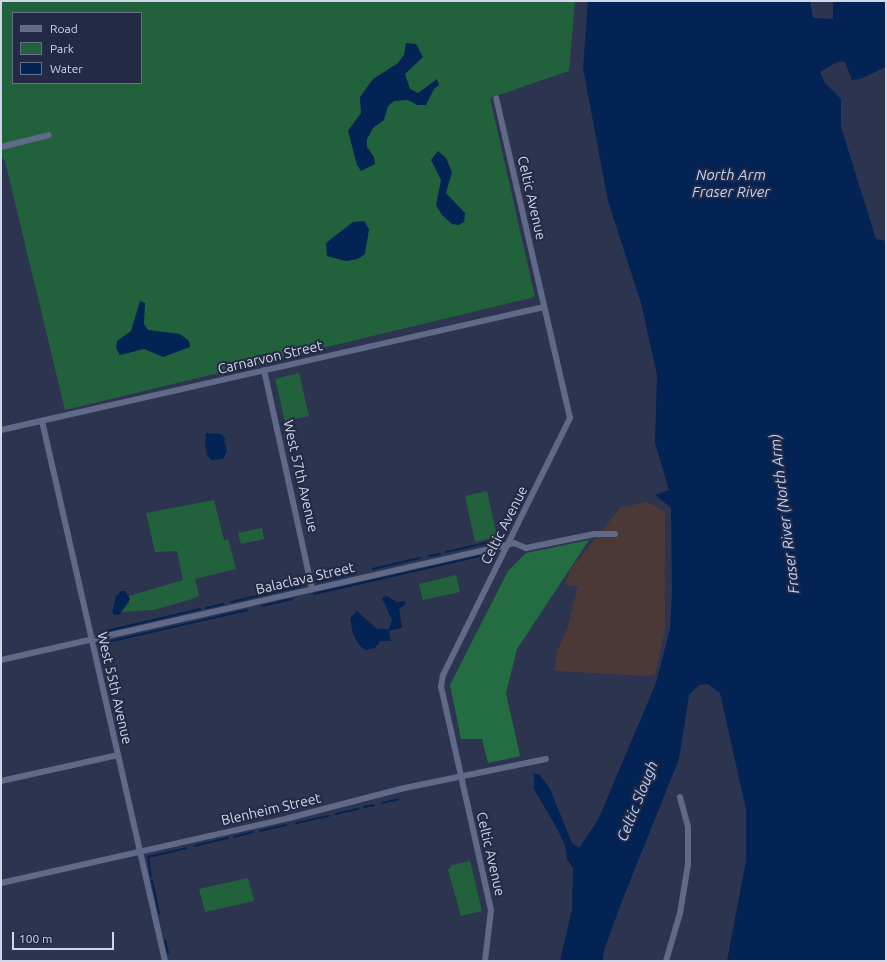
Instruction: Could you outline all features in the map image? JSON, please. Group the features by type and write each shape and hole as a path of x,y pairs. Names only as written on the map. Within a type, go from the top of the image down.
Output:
{"street":[{"name":"Celtic Avenue","path":"485,961 491,910 441,687 443,675 570,418 496,98"},
{"path":"1,147 48,135"},
{"name":"Carnarvon Street","path":"1,430 544,307"},
{"name":"West 57th Avenue","path":"264,370 312,588"},
{"name":"West 55th Avenue","path":"42,421 165,961"},
{"name":"Balaclava Street","path":"1,660 507,544 514,543 526,548 595,534 615,534"},
{"path":"1,781 118,755"},
{"name":"Blenheim Street","path":"1,883 461,775 546,759"},
{"path":"666,961 680,913 688,864 688,827 680,797"}],"shaded area":[{"path":"647,502 665,512 665,629 655,674 648,676 555,671 557,651 567,630 578,586 565,585 570,570 620,508"}],"green space":[{"path":"1,1 575,1 569,71 490,98 535,297 65,410 5,161 1,157"},
{"path":"299,373 309,416 285,421 275,379"},
{"path":"487,491 497,537 475,542 465,496"},
{"path":"214,500 224,540 228,539 236,569 195,579 199,596 192,599 154,610 121,612 129,603 129,596 183,580 177,551 155,552 146,513"},
{"path":"262,528 264,539 241,544 238,533"},
{"path":"589,540 517,649 506,693 520,756 488,763 482,739 461,739 450,685 508,571 526,553"},
{"path":"456,575 460,592 423,600 419,584"},
{"path":"470,861 482,911 461,916 448,870 452,865"},
{"path":"248,878 254,901 205,912 199,889"}],"water":[{"name":"North Arm Fraser River","path":"588,1 810,1 813,18 833,19 833,1 886,1 886,67 860,79 852,80 845,62 837,62 820,72 825,83 841,99 841,127 876,239 886,241 886,961 727,961 746,861 746,809 720,693 708,684 699,685 689,695 679,759 622,901 604,950 603,961 560,961 572,909 573,868 567,859 565,845 534,789 534,773 540,775 550,789 572,843 579,848 598,820 656,683 670,629 672,591 671,508 655,495 669,490 655,443 657,375 641,303 608,201 583,68"},
{"path":"406,43 416,44 423,57 405,74 410,89 418,93 437,79 439,85 434,89 426,105 417,105 408,100 394,101 388,106 384,120 373,128 367,139 367,147 374,157 375,164 361,171 357,165 348,131 361,113 360,97 373,79 398,63 404,55"},
{"path":"438,151 446,158 452,172 446,193 465,213 464,222 459,225 452,224 442,215 436,205 441,180 431,160"},
{"path":"364,221 369,229 365,254 358,259 346,261 327,256 326,243 353,222"},
{"path":"140,301 145,303 144,324 148,330 180,334 189,341 190,347 163,357 144,349 120,355 116,348 117,341 131,331"},
{"path":"206,433 221,434 226,439 224,440 227,451 223,459 211,460 207,455 205,445"},
{"path":"121,591 125,591 130,599 119,615 114,615 112,612 116,596"},
{"path":"387,596 397,602 405,601 406,604 399,609 402,628 389,631 391,641 380,641 375,648 365,650 359,645 353,634 350,618 357,611 377,629 389,629 392,620 382,598"}],"waterway":[{"path":"446,552 499,540"},
{"path":"429,556 440,554"},
{"path":"314,594 480,556"},
{"path":"373,569 420,558"},
{"path":"317,582 356,573"},
{"path":"231,602 301,586"},
{"path":"262,606 292,599"},
{"path":"206,608 224,604"},
{"path":"102,632 200,609"},
{"path":"103,643 247,610"},
{"path":"382,803 399,799"},
{"path":"364,807 374,805"},
{"path":"336,814 358,809"},
{"path":"296,823 328,816"},
{"path":"260,831 286,825"},
{"path":"234,837 253,832"},
{"path":"195,846 228,838"},
{"path":"151,876 148,857 186,848"},
{"path":"152,880 159,913"},
{"path":"165,940 168,953"}],"water label":[{"name":"Fraser River (North Arm)","path":"784,514"},
{"name":"Celtic Slough","path":"637,801"}]}
